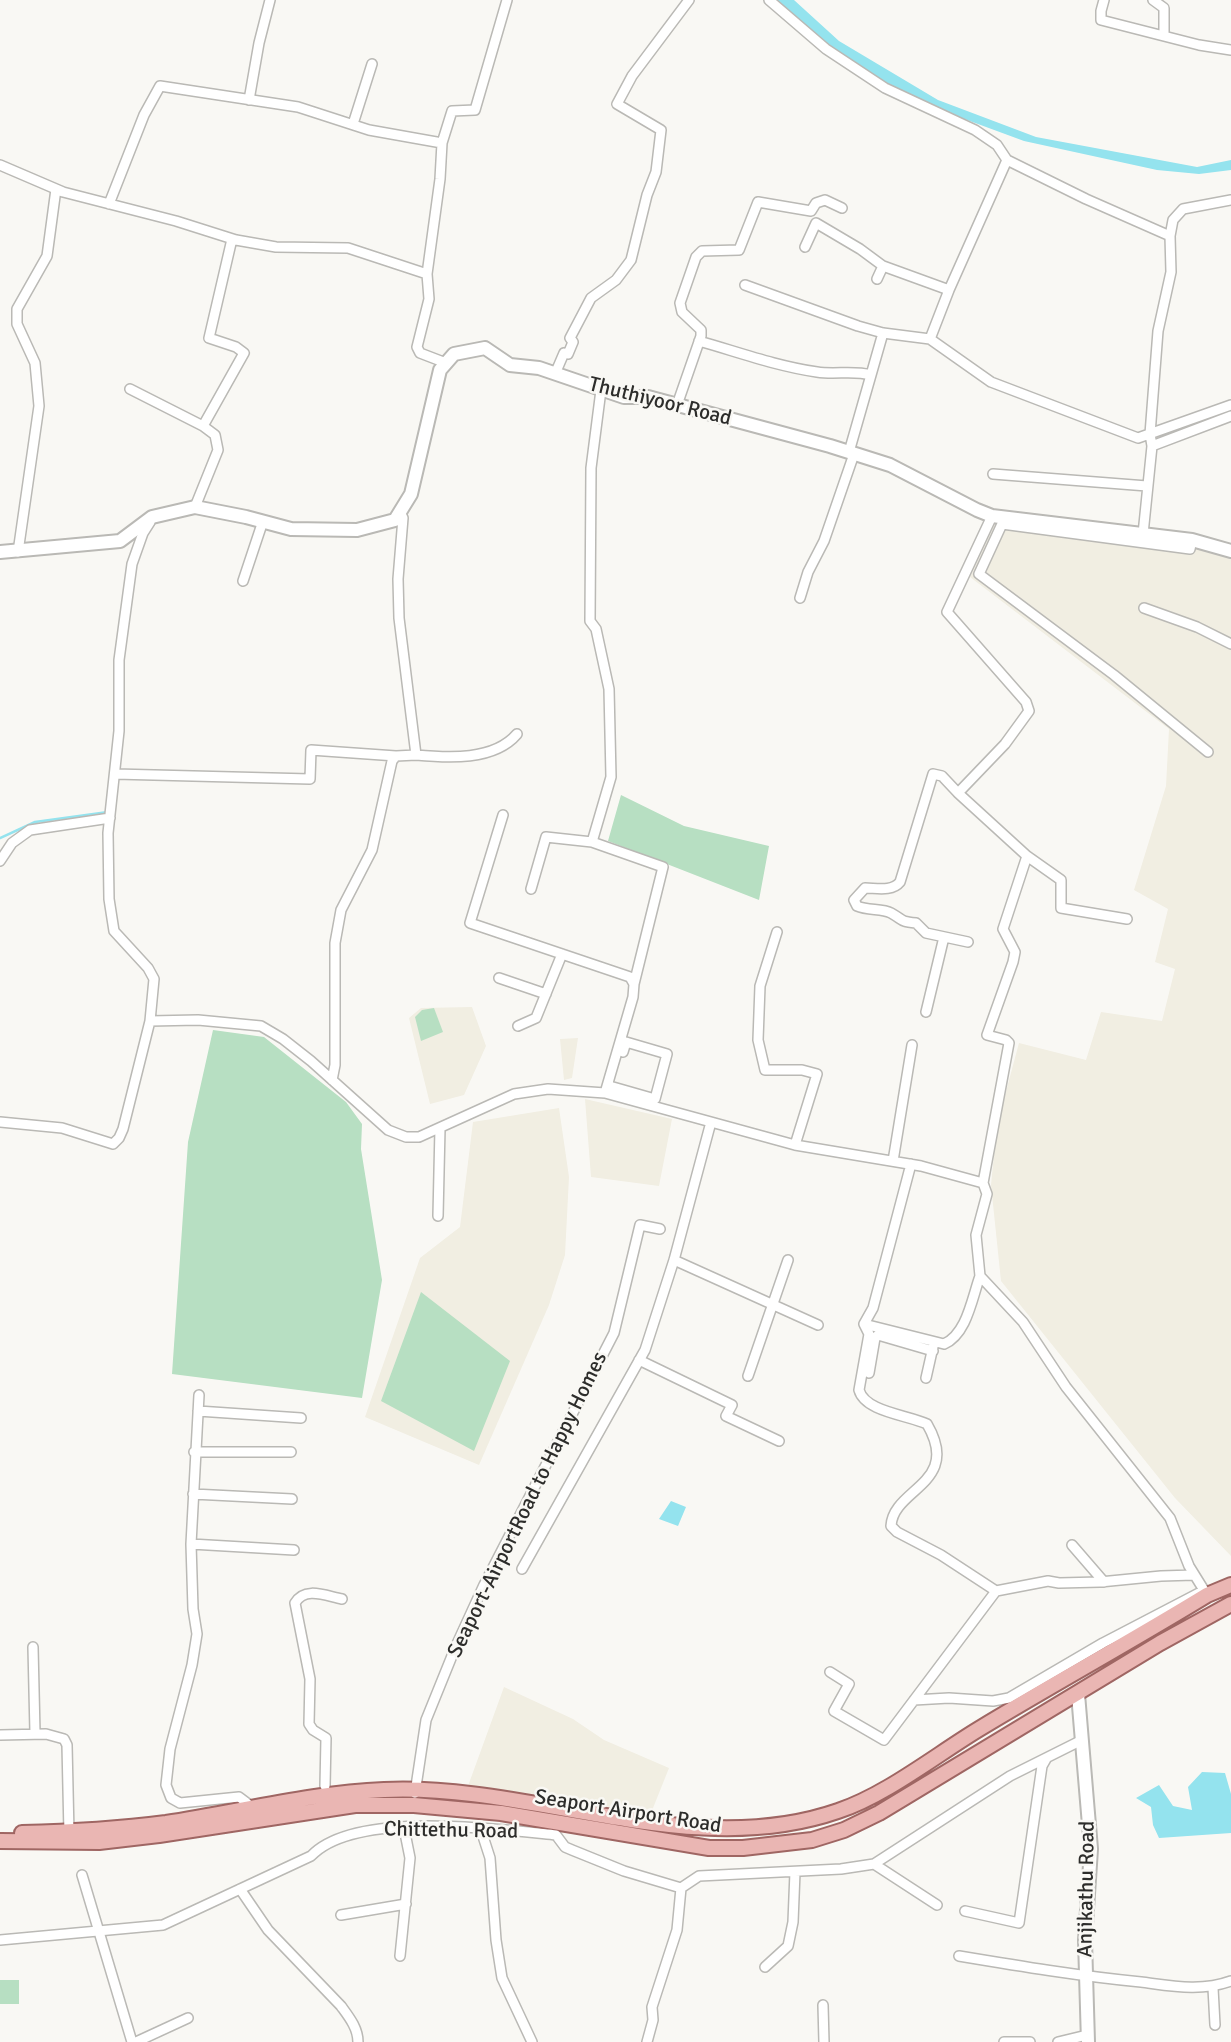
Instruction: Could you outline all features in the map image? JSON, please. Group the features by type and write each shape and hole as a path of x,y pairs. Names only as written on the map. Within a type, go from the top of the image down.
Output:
{"main road":[{"name":"Thuthiyoor Road","path":"446,363 454,354 485,348 510,365 539,368 624,397 648,397 890,464 992,516 1192,540 1231,551"},
{"path":"0,552 120,541 152,517 195,507 291,529 357,530 395,520 411,494 440,370 446,363"},
{"path":"250,1815 320,1797 416,1789 476,1793 709,1828 775,1825 841,1811 888,1786 1206,1592 1231,1585"},
{"name":"Seaport Airport Road","path":"0,1841 159,1835 250,1815 355,1805 414,1805 476,1810 557,1830 709,1848 764,1846 812,1840 844,1830 879,1813 1160,1643 1231,1604"},
{"name":"Anjikathu Road","path":"1077,1694 1091,1849 1084,1940 1088,2038"},
{"path":"557,1830 562,1808"},
{"path":"0,1832 69,1837"}],"street":[{"path":"249,100 270,0"},
{"path":"446,363 420,353 418,347 429,299 426,274 440,179 442,143 452,111 475,110 507,0"},
{"path":"555,374 564,353 568,354 573,342 570,338 591,298 616,280 631,260 647,195 656,172 662,130 617,104 632,76 689,0"},
{"path":"769,0 826,49 856,70 885,88 975,130 997,145 1007,160 1086,200 1170,236"},
{"path":"1104,0 1101,20 1199,45 1231,50"},
{"path":"1153,0 1164,8 1164,36"},
{"path":"353,124 372,64"},
{"path":"109,204 144,114 160,86 298,107 369,130 442,143"},
{"path":"930,339 1007,160"},
{"path":"0,165 57,189 232,239 276,247 348,248 426,274"},
{"path":"18,552 39,406 35,363 16,324 17,309 47,256 57,189"},
{"path":"677,405 701,330 682,312 680,303 696,257 702,251 739,250 758,202 811,211 816,203 825,200 842,208"},
{"path":"1143,534 1152,446 1150,434 1158,331 1171,272 1170,236 1173,220 1183,209 1231,200"},
{"path":"805,247 816,223 883,266 949,290"},
{"path":"203,426 244,353 236,347 209,338 232,239"},
{"path":"877,279 883,266"},
{"path":"745,285 833,318 883,333 930,339 991,382 1138,438 1231,405"},
{"path":"800,598 808,572 824,541 852,453 883,333"},
{"path":"699,341 793,368 822,373 858,371 871,375"},
{"path":"130,389 203,426 215,435 218,450 195,507"},
{"path":"592,842 611,776 609,689 596,629 590,621 591,468 601,390"},
{"path":"1152,446 1231,416"},
{"path":"993,474 1147,486"},
{"path":"400,512 403,518 398,579 399,618 416,755"},
{"path":"958,793 1005,744 1029,710 1026,702 947,612 992,516"},
{"path":"0,1122 62,1128 113,1144 120,1138 123,1129 150,1021 154,979 148,968 114,932 109,899 110,818 119,730 119,660 132,564 152,517"},
{"path":"243,581 263,521"},
{"path":"1192,540 1190,549 1002,524 979,573 1114,675 1208,752"},
{"path":"1144,608 1197,627 1231,644"},
{"path":"115,774 310,779 311,750 451,758 470,756 510,742 517,734"},
{"path":"332,1080 335,1065 335,943 341,910 372,849 389,770 396,756"},
{"path":"968,942 926,933 916,923 903,923 890,912 867,911 857,906 854,900 864,888 887,889 897,886 933,775 942,776 1027,856 1061,880 1060,908 1128,919"},
{"path":"503,815 470,923 630,977 634,984"},
{"path":"0,860 12,843 30,830 110,818"},
{"path":"531,889 546,836 592,842 663,867 610,1092"},
{"path":"869,1373 875,1338 878,1335 934,1346 953,1340 963,1326 980,1276 976,1235 987,1194 983,1183 1009,1043 987,1035 1013,962 1015,951 1003,929 1027,856"},
{"path":"776,932 760,986 758,1041 765,1070 802,1070 817,1074 795,1144"},
{"path":"926,1012 944,937"},
{"path":"518,1027 536,1018 562,954"},
{"path":"499,978 547,994"},
{"path":"150,1021 198,1020 261,1026 283,1039 388,1130 406,1138 419,1137 514,1094 548,1089 610,1092 655,1099 667,1054 626,1042 610,1092"},
{"path":"892,1161 912,1045"},
{"path":"610,1092 795,1144 911,1164 983,1183"},
{"path":"522,1569 645,1350 674,1260 711,1122"},
{"path":"438,1216 440,1128"},
{"path":"864,1324 873,1308 911,1164"},
{"name":"Seaport-AirportRoad to Happy Homes","path":"414,1805 426,1720 456,1646 484,1585 614,1333 640,1225 660,1229"},
{"path":"674,1260 818,1325"},
{"path":"748,1376 771,1303 788,1261"},
{"path":"914,1700 949,1698 993,1701 1009,1698 1103,1643 1206,1592 1194,1576 1170,1518 1066,1387 1023,1322 980,1276"},
{"path":"864,1324 934,1346"},
{"path":"864,1324 869,1334 860,1397 892,1414 927,1424 938,1458 928,1478 891,1520 891,1526 996,1591"},
{"path":"926,1378 934,1346"},
{"path":"639,1360 732,1405 726,1416 779,1441"},
{"path":"199,1395 191,1544 193,1609 197,1634 192,1665 170,1749 166,1785 171,1798 180,1803 239,1797 247,1803 250,1815"},
{"path":"198,1411 301,1418"},
{"path":"194,1452 291,1452"},
{"path":"193,1494 292,1499"},
{"path":"191,1544 294,1549"},
{"path":"1072,1545 1104,1582"},
{"path":"830,1672 849,1684 834,1711 883,1740 996,1591 1048,1581 1104,1582 1161,1576 1194,1576"},
{"path":"325,1786 326,1738 309,1724 310,1679 295,1604 303,1594 310,1593 342,1600"},
{"path":"33,1647 35,1733"},
{"path":"0,1735 35,1733 64,1739 67,1745 69,1837"},
{"path":"647,2042 653,2020 652,2007 677,1930 681,1888 699,1876 841,1869 874,1864 1001,1782 1082,1740"},
{"path":"965,1911 1019,1923 1042,1766 1047,1758"},
{"path":"480,1827 490,1858 496,1940 502,1978 531,2042"},
{"path":"400,1956 411,1858 404,1828"},
{"name":"Chittethu Road","path":"0,1940 163,1925 311,1856 320,1846 332,1840 356,1832 404,1828 557,1830 565,1847 624,1871 681,1888"},
{"path":"874,1864 937,1905"},
{"path":"765,1967 788,1946 793,1922 795,1871"},
{"path":"82,1875 134,2042 188,2018"},
{"path":"240,1889 268,1930 341,2006 354,2027 358,2042"},
{"path":"341,1915 405,1904"},
{"path":"959,1956 1086,1977 1213,1988 1231,1981"},
{"path":"1213,1988 1215,2025"},
{"path":"823,2005 824,2042"},
{"path":"1058,2042 1088,2038"},
{"path":"1004,2042 1030,2042"}],"shaded area":[{"path":"996,521 1188,543 1231,553 1231,1556 1175,1498 1001,1281 991,1185 997,1125 1019,1043 1086,1060 1101,1012 1162,1021 1175,969 1155,962 1168,909 1134,890 1166,786 1169,729 970,577"},
{"path":"472,1007 486,1046 464,1095 430,1104 409,1018 421,1008"},
{"path":"578,1038 572,1078 564,1080 560,1039"},
{"path":"585,1099 672,1119 659,1186 591,1177"},
{"path":"559,1108 569,1177 565,1255 549,1305 479,1465 365,1417 420,1258 460,1227 473,1122"},
{"path":"504,1687 573,1719 604,1740 669,1768 651,1813 468,1786"}],"green space":[{"path":"621,795 684,826 769,846 759,900 608,841"},
{"path":"434,1008 443,1032 421,1041 415,1017 422,1010"},
{"path":"213,1030 264,1037 346,1102 362,1124 361,1149 382,1280 362,1398 172,1374 188,1142"},
{"path":"421,1292 510,1361 474,1451 381,1401"},
{"path":"0,1980 19,1980 19,2004 0,2004"}],"water":[{"path":"775,0 794,0 839,41 938,100 1036,137 1197,167 1231,160 1231,170 1199,174 1157,170 1024,141 959,117 889,86 823,42"},
{"path":"671,1501 686,1507 678,1526 659,1519"},
{"path":"1202,1772 1225,1773 1231,1794 1231,1833 1159,1838 1153,1825 1151,1807 1136,1798 1159,1785 1173,1806 1192,1810 1188,1787"}],"waterway":[{"path":"0,838 35,822 108,812"}]}
